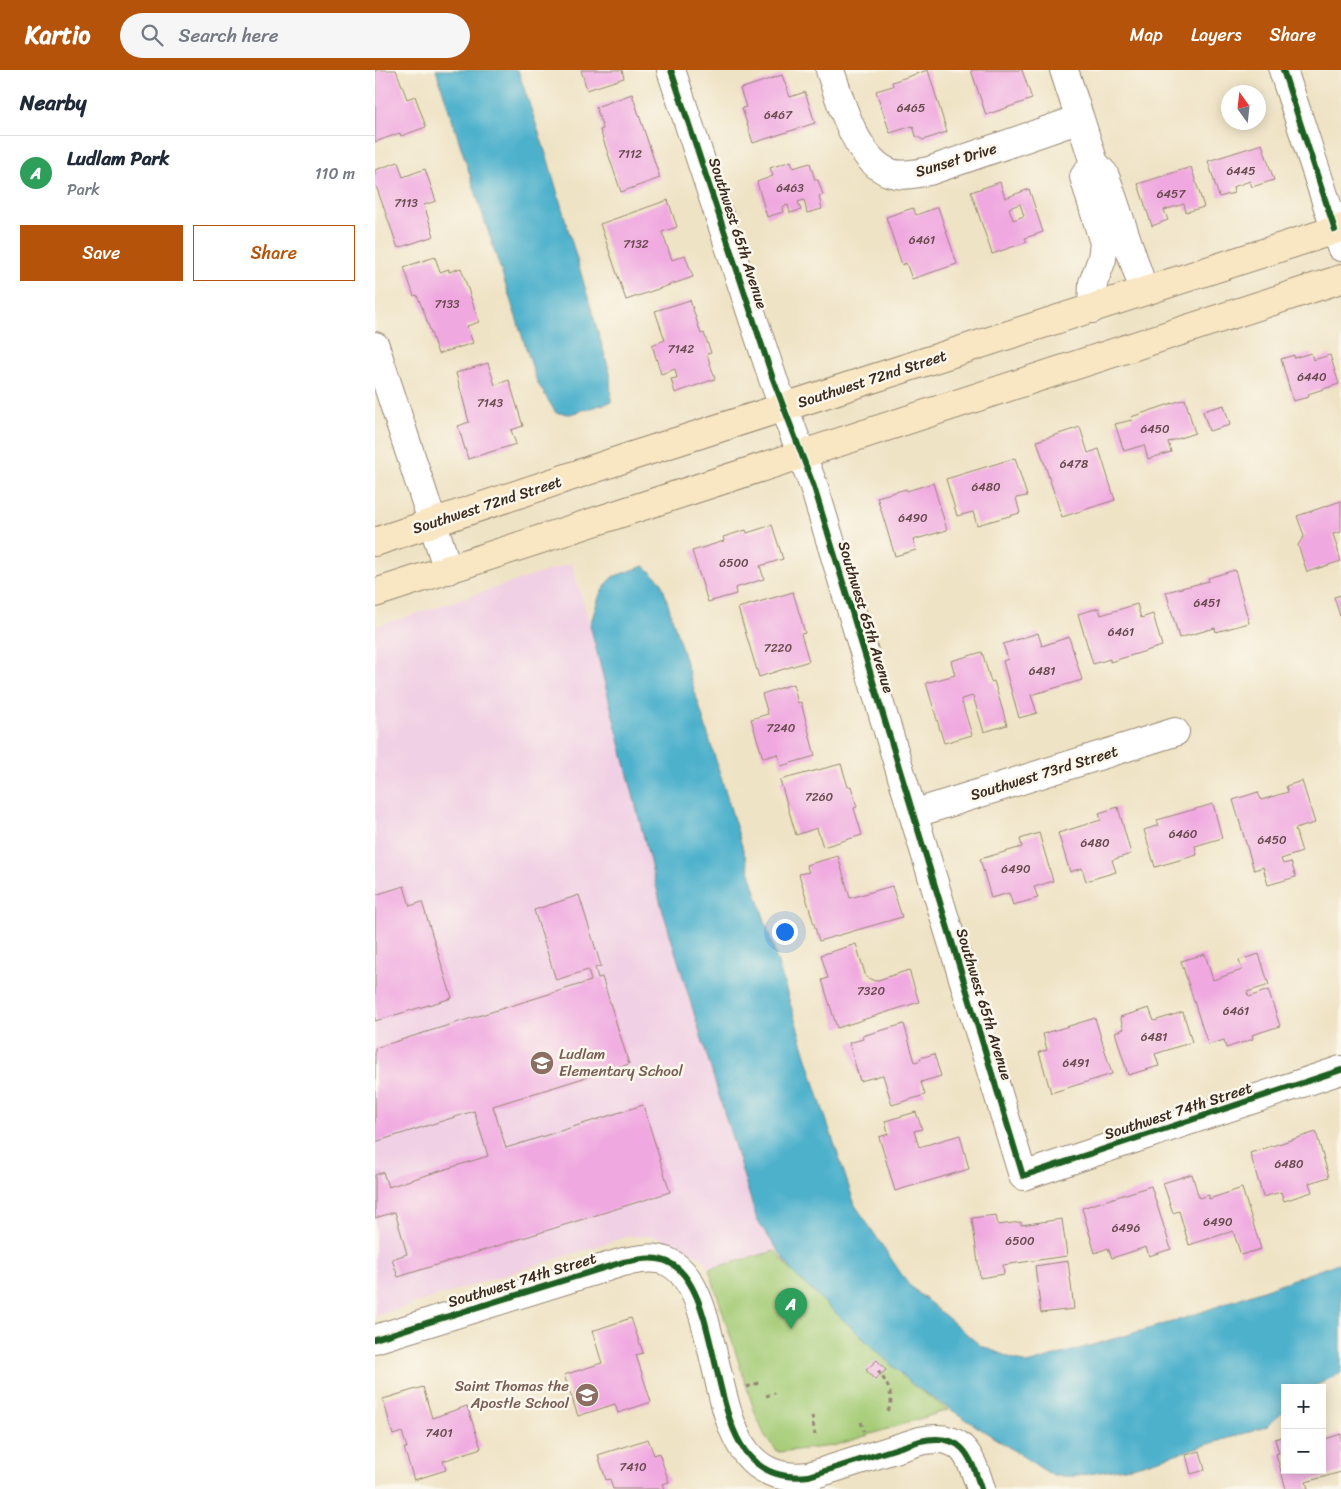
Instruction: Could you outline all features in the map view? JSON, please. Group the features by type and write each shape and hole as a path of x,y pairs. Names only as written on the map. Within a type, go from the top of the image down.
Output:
{"main road":[{"name":"Southwest 72nd Street","path":"375,542 1144,291 1339,235"},
{"path":"375,593 1341,280"}],"street":[{"name":"Southwest 65th Avenue","path":"671,70 771,373 814,488 1023,1176"},
{"name":"Sunset Drive","path":"830,70 847,119 866,154 881,169 893,174 909,175 929,171 1079,120"},
{"path":"1063,70 1094,163 1104,174 1109,187 1144,291"},
{"path":"1283,70 1339,235"},
{"path":"1092,309 1093,283 1105,251 1102,234 1084,177 1094,163"},
{"path":"375,346 448,570"},
{"name":"Southwest 73rd Street","path":"913,814 1175,732"},
{"name":"Southwest 74th Street","path":"1023,1176 1341,1070"},
{"name":"Southwest 74th Street","path":"375,1339 623,1262 654,1259 665,1261 677,1268 690,1284 701,1309 724,1400 735,1434 753,1461 764,1469 795,1478 809,1476 930,1439 946,1439 960,1445 970,1458 981,1489"}],"path":[{"path":"877,1371 887,1383 890,1393 889,1411 885,1414"},
{"path":"765,1396 775,1393"},
{"path":"812,1416 815,1435"}],"shaded area":[{"name":"Ludlam Elementary School","path":"572,563 590,625 661,905 757,1220 773,1244 775,1251 709,1269 706,1262 699,1256 670,1241 653,1236 629,1236 375,1316 375,627"}],"green space":[{"path":"775,1251 794,1274 913,1385 948,1410 833,1446 778,1452 765,1436 755,1413 709,1269"}],"water":[{"path":"436,70 518,70 548,160 610,373 611,402 570,414 556,413 537,382"},
{"path":"644,566 661,581 820,1101 855,1205 908,1284 981,1346 1027,1364 1182,1319 1341,1262 1341,1373 1319,1384 1281,1384 1281,1414 1266,1427 1136,1466 1077,1476 1053,1476 913,1385 794,1274 757,1220 661,905 590,625 600,594 612,577"}],"building":[{"path":"375,70 396,70 407,99 415,96 426,127 401,136 400,133 375,142"},
{"path":"581,70 622,70 624,78 587,90"},
{"path":"928,70 947,132 923,140 916,136 913,126 890,133 876,91 893,86 892,82"},
{"path":"971,70 1022,70 1032,99 986,115"},
{"path":"782,75 790,97 805,92 815,123 753,143 742,108 746,107 740,89"},
{"path":"632,94 660,178 621,192 600,130 603,129 596,107"},
{"path":"1262,144 1274,180 1252,187 1250,181 1233,187 1234,193 1219,197 1208,161"},
{"path":"791,161 793,168 810,163 815,180 818,180 823,195 819,196 822,209 807,213 804,200 798,202 801,210 790,213 788,205 782,207 783,212 767,217 757,182 773,176 770,168"},
{"path":"398,162 403,177 425,169 436,201 424,205 434,236 398,248 375,183 375,170"},
{"path":"1191,167 1204,207 1186,212 1184,204 1164,210 1168,220 1152,226 1138,184"},
{"path":"1000,182 1005,198 1029,189 1043,232 1025,238 1027,242 992,254 971,192","holes":["1020,204 1024,216 1013,220 1009,208"]},
{"path":"668,200 677,227 662,232 672,260 685,255 693,277 626,300 600,224"},
{"path":"938,207 957,264 912,279 906,263 902,265 886,217 913,208 916,215"},
{"path":"435,257 440,272 449,269 449,272 461,268 479,322 467,326 473,343 438,354 424,312 417,295 414,296 404,267"},
{"path":"690,300 701,334 704,333 711,353 707,354 715,379 675,393 671,379 677,378 675,369 661,374 652,345 665,340 655,311"},
{"path":"1311,353 1313,360 1330,355 1339,384 1308,394 1309,397 1293,401 1281,359 1294,355 1294,358"},
{"path":"488,363 495,385 509,380 523,426 511,430 516,444 468,459 458,426 469,422 456,373"},
{"path":"1185,399 1195,433 1168,442 1171,452 1148,459 1144,445 1124,451 1115,424 1132,420 1131,417"},
{"path":"1224,405 1230,425 1209,431 1203,411"},
{"path":"1080,427 1088,453 1099,449 1115,500 1062,517 1037,441"},
{"path":"1015,458 1027,496 1016,498 1020,513 977,525 973,512 957,516 946,479"},
{"path":"933,483 947,530 913,540 916,550 895,556 877,497"},
{"path":"1341,501 1341,532 1333,534 1341,561 1307,572 1298,545 1304,536 1297,516"},
{"path":"772,525 783,559 760,566 764,579 735,588 736,594 708,602 692,551 724,541 723,537 746,530 747,533"},
{"path":"1235,570 1249,623 1216,632 1215,628 1179,638 1166,592 1209,581 1208,578"},
{"path":"793,592 805,633 801,634 809,661 759,677 738,608"},
{"path":"1341,595 1341,616 1340,616 1334,597"},
{"path":"1137,604 1141,618 1153,614 1162,646 1110,662 1110,659 1093,664 1078,614 1099,608 1101,615"},
{"path":"1038,633 1042,646 1069,637 1082,680 1031,695 1037,713 1019,718 1003,661 1008,659 1003,644"},
{"path":"982,652 991,682 994,681 1007,725 984,732 973,696 961,699 972,735 944,743 926,683 955,675 951,661"},
{"path":"793,684 798,703 801,702 815,756 781,766 778,754 763,758 751,719 768,714 762,694"},
{"path":"841,764 848,787 851,786 857,807 854,808 862,835 823,847 817,828 796,835 780,780"},
{"path":"1302,781 1315,823 1295,829 1302,852 1281,859 1283,864 1291,862 1296,877 1268,885 1263,867 1254,870 1233,800 1258,792 1261,800 1288,792 1286,786"},
{"path":"1213,804 1222,838 1195,846 1197,855 1155,867 1144,830 1159,825 1157,820"},
{"path":"1118,807 1131,854 1112,860 1116,872 1086,881 1082,868 1070,872 1058,833 1101,820 1099,813"},
{"path":"1039,833 1053,881 1034,887 1038,898 1013,905 1009,893 991,898 980,859 1022,847 1020,839"},
{"path":"838,856 850,898 892,886 902,917 819,941 799,874 809,872 806,865"},
{"path":"404,886 410,906 422,902 452,998 375,1021 375,895"},
{"path":"579,895 601,966 595,968 598,978 602,977 629,1064 493,1106 506,1148 643,1105 670,1192 398,1277 392,1259 407,1254 395,1212 375,1218 375,1175 383,1172 388,1187 488,1156 474,1111 375,1142 375,1048 591,981 588,970 556,980 534,910"},
{"path":"856,944 866,977 875,981 909,970 919,1002 837,1028 822,980 828,978 821,955"},
{"path":"1205,954 1213,980 1242,970 1239,960 1259,954 1269,985 1247,992 1249,997 1268,990 1280,1026 1252,1035 1253,1039 1226,1048 1224,1040 1208,1045 1181,961"},
{"path":"1149,1008 1154,1021 1183,1012 1192,1042 1155,1054 1159,1066 1128,1075 1115,1032 1124,1029 1120,1017"},
{"path":"1095,1018 1112,1074 1051,1093 1039,1052 1047,1050 1043,1034"},
{"path":"904,1024 915,1062 921,1060 920,1058 934,1054 941,1076 921,1082 925,1095 892,1105 883,1075 860,1081 849,1043 863,1039 862,1036"},
{"path":"916,1112 922,1129 914,1131 919,1147 960,1135 969,1169 895,1191 879,1137 888,1134 885,1121"},
{"path":"1316,1132 1329,1177 1309,1183 1312,1192 1284,1201 1281,1192 1263,1197 1250,1153"},
{"path":"1192,1174 1199,1198 1209,1195 1209,1199 1242,1188 1261,1249 1241,1255 1233,1231 1189,1245 1179,1211 1173,1213 1163,1183"},
{"path":"1151,1186 1171,1249 1149,1256 1146,1247 1112,1258 1108,1248 1095,1253 1082,1208"},
{"path":"996,1215 998,1225 1021,1222 1021,1225 1062,1219 1067,1256 1003,1265 1004,1274 980,1278 972,1218"},
{"path":"1068,1261 1074,1309 1041,1313 1035,1266"},
{"path":"631,1318 643,1353 636,1355 651,1402 618,1413 615,1404 578,1416 564,1375 602,1363 592,1331"},
{"path":"877,1360 886,1370 875,1380 866,1370"},
{"path":"423,1387 432,1418 467,1406 481,1448 443,1461 446,1470 414,1480 404,1448 407,1448 402,1432 393,1435 383,1399"},
{"path":"1341,1434 1341,1472 1306,1482 1308,1489 1286,1489 1282,1474 1326,1474 1326,1439"},
{"path":"1281,1437 1281,1472 1276,1454 1279,1453 1275,1439"},
{"path":"648,1439 654,1455 659,1453 669,1482 662,1484 664,1489 613,1489 610,1479 606,1480 598,1455"},
{"path":"1200,1451 1205,1470 1191,1474 1186,1455"}],"cycle path":[{"path":"671,70 773,379 814,487 1023,1176 1341,1070"},
{"path":"1283,70 1335,230"},
{"path":"375,1339 623,1262 645,1259 662,1260 675,1266 687,1278 695,1293 704,1318 730,1420 745,1451 756,1463 770,1472 788,1476 809,1476 920,1441 946,1440 962,1448 968,1456 981,1489"}],"place":[{"name":"Ludlam Elementary School","path":"542,1063"},
{"name":"Ludlam Park","path":"791,1329"},
{"name":"Saint Thomas the Apostle School","path":"587,1395"}]}
